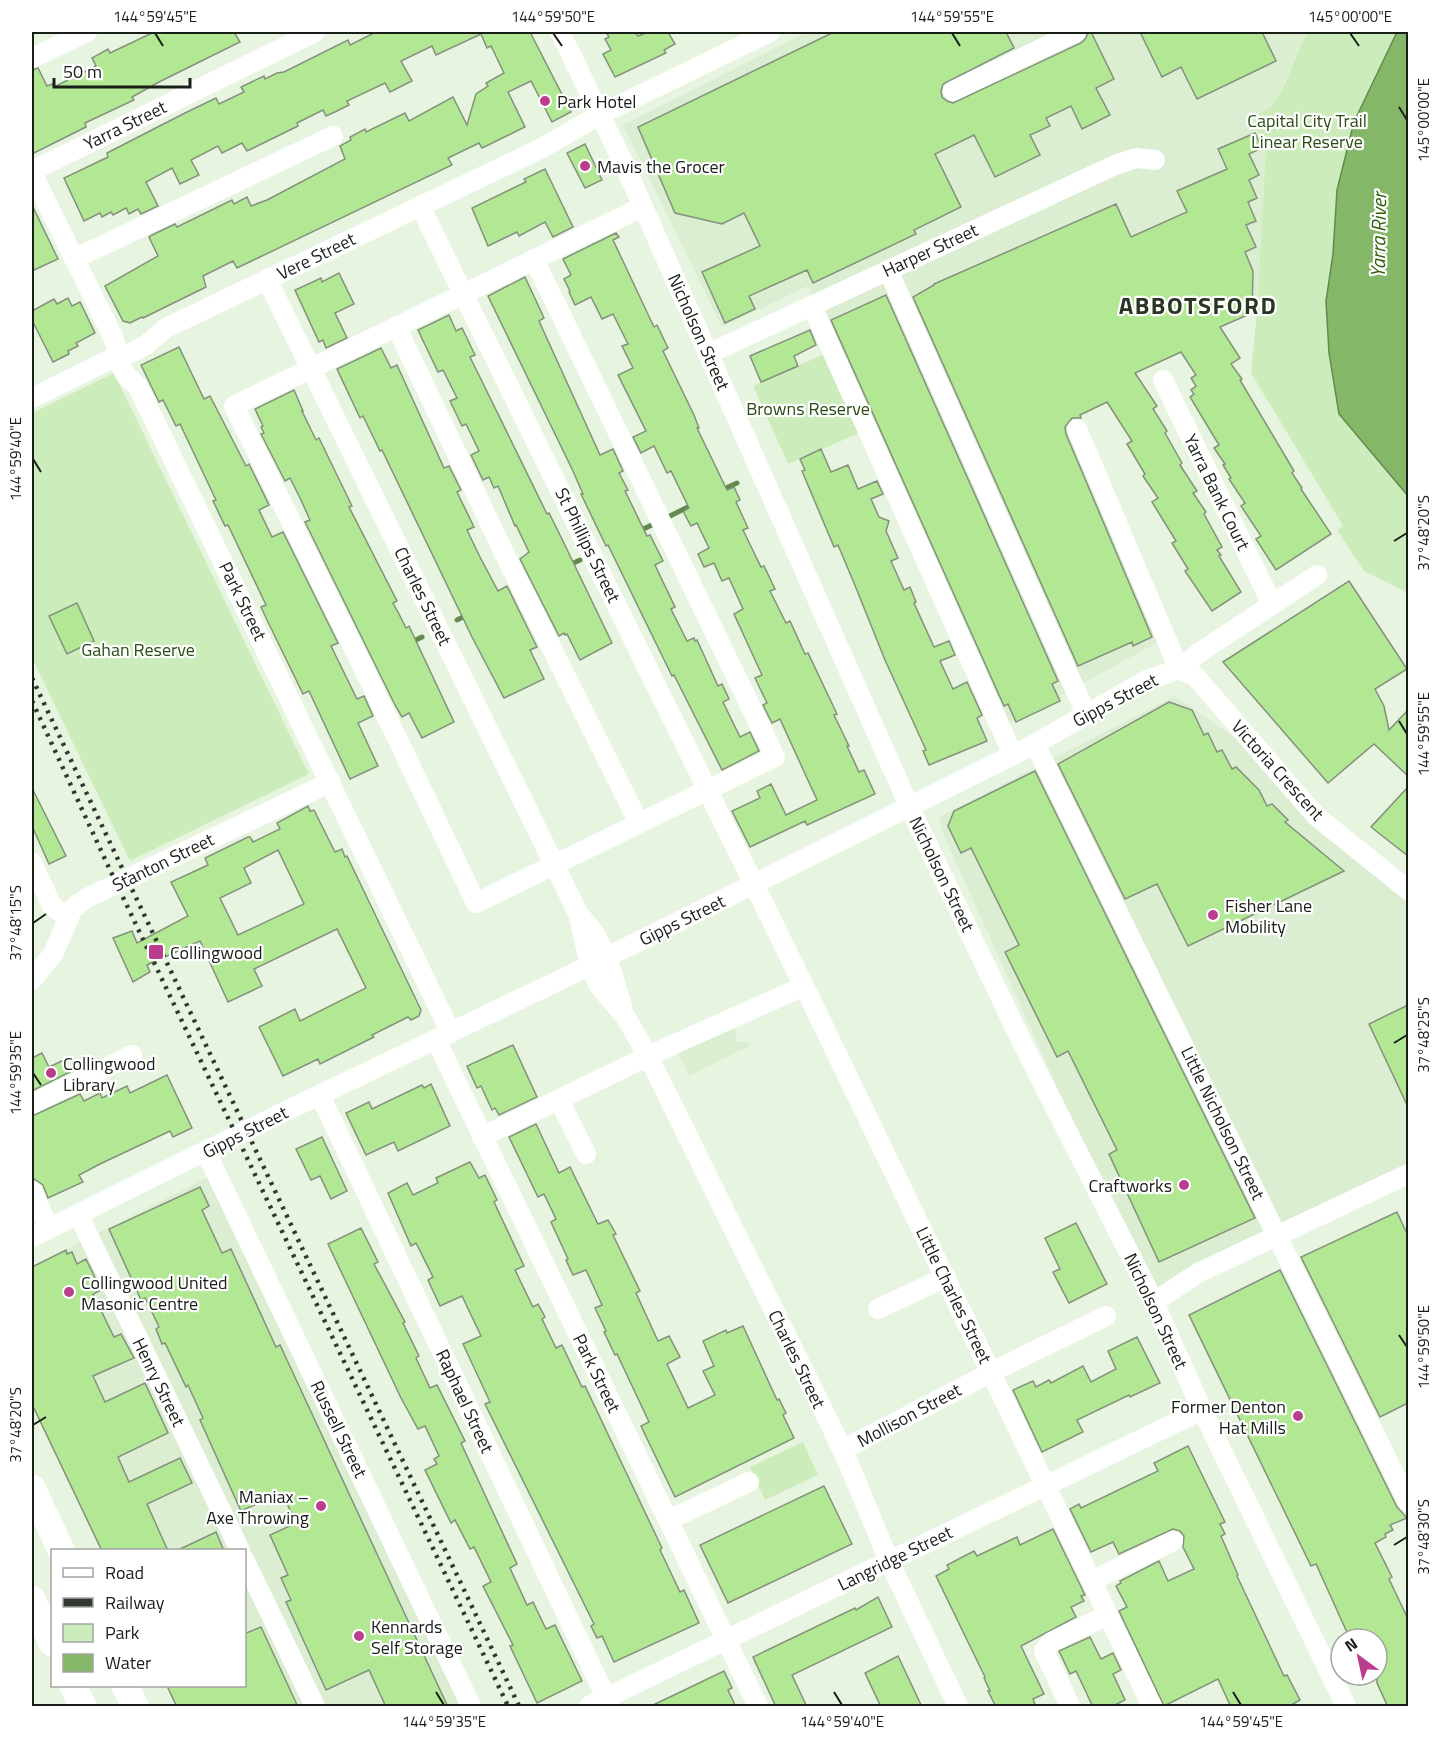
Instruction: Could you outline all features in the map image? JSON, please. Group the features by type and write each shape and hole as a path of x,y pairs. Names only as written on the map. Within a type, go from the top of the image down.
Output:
{"highway":[{"path":"32,1488 60,1549"},
{"path":"32,1599 51,1641"},
{"path":"73,1687 83,1707"},
{"path":"125,1687 135,1707"}],"street":[{"path":"32,58 87,32"},
{"name":"Yarra Street","path":"32,172 315,32"},
{"name":"Nicholson Street","path":"560,32 642,207 910,808 1021,1040 1154,1302 1202,1410 1346,1707"},
{"name":"Vere Street","path":"32,398 146,345 166,328 540,149 600,114 770,32"},
{"path":"953,91 1076,32"},
{"path":"74,259 333,136"},
{"name":"Harper Street","path":"708,354 1115,165 1136,158 1155,160"},
{"name":"Park Street","path":"32,172 114,339 125,374 138,387 331,782 385,898 444,1036 482,1137 758,1707"},
{"name":"St Phillips Street","path":"420,206 754,885"},
{"path":"534,259 775,757 476,903 234,406 396,326 534,259 642,207"},
{"path":"888,270 1086,714"},
{"name":"Charles Street","path":"267,279 578,914 596,934 599,986 625,1017 648,1056 842,1450 889,1561 958,1707"},
{"path":"812,306 1013,755"},
{"path":"396,326 510,566 639,823"},
{"name":"Yarra Bank Court","path":"1163,380 1272,604"},
{"path":"1077,429 1179,669"},
{"name":"Gipps Street","path":"40,1233 754,885 1035,744 1145,681 1179,669 1183,664 1317,575"},
{"name":"Victoria Crescent","path":"1179,669 1195,676 1316,816 1408,890"},
{"name":"Little Nicholson Street","path":"1035,744 1408,1502"},
{"name":"Stanton Street","path":"32,980 53,954 73,908 87,898 331,782"},
{"path":"32,863 52,906 68,918"},
{"name":"Little Charles Street","path":"754,885 992,1372 1152,1707"},
{"path":"482,1137 648,1056 804,986"},
{"path":"32,1104 132,1055"},
{"name":"Raphael Street","path":"320,1095 602,1704"},
{"path":"560,1100 586,1154"},
{"name":"Russell Street","path":"206,1152 471,1707"},
{"path":"1154,1302 1198,1273 1408,1175"},
{"path":"32,1191 40,1233"},
{"name":"Henry Street","path":"78,1214 239,1549"},
{"path":"878,1309 946,1277"},
{"name":"Mollison Street","path":"842,1450 1106,1316"},
{"name":"Langridge Street","path":"602,1704 889,1561 1202,1410"},
{"path":"669,1520 749,1482"},
{"path":"1092,1581 1173,1541"},
{"path":"246,1563 315,1707"},
{"path":"1070,1707 1044,1651 1051,1642 1108,1615"}],"shaded area":[{"path":"807,32 1308,32 1279,94 1269,108 1252,116 1266,148 1257,312 1179,345 1182,352 1128,376 1104,396 1107,402 1080,415 1082,419 1071,427 1165,638 1005,726 808,286 722,327 623,125"},
{"path":"1175,696 1268,761 1408,890 1408,1174 1154,1302 945,838 939,817"},
{"path":"735,1022 736,1042 747,1042 750,1046 689,1076 676,1050"},
{"path":"210,1176 463,1706 176,1706 166,1687 246,1687 246,1549 102,1549 32,1404 32,1267"}],"green space":[{"name":"Capital City Trail Linear Reserve","path":"1308,32 1397,32 1354,122 1326,301 1339,414 1408,496 1408,593 1364,571 1337,530 1343,526 1251,373 1257,312 1266,148 1252,116 1267,109 1275,101"},
{"name":"Browns Reserve","path":"829,352 864,431 788,464 753,386"},
{"name":"Gahan Reserve","path":"114,373 309,774 130,861 32,658 32,413"},
{"path":"803,1442 818,1475 765,1500 750,1467"}],"water":[{"name":"Yarra River","path":"1397,32 1408,32 1408,496 1339,414 1329,353 1326,301 1333,254 1337,190 1354,122"}],"building":[{"path":"154,32 234,32 240,42 159,82 132,97 134,100 85,123 86,127 32,154 32,70 38,68 47,86 52,84 54,87 96,66 92,58 108,49 110,53"},
{"path":"376,32 530,32 571,112 552,122 531,81 508,92 525,127 482,148 479,143 448,158 452,165 237,268 233,261 203,276 206,287 143,318 130,323 123,321 105,286 158,256 149,237 152,235 175,224 177,227 232,200 234,204 247,197 251,206 267,200 345,159 340,146 351,140 350,137 365,129 366,132 405,113 409,121 453,97 467,125 476,94 488,86 486,83 504,73 491,46 487,48 481,34 436,55 432,46 401,61 412,81 390,92 385,83 347,101 349,105 337,111 326,116 323,110 297,123 298,126 247,151 242,143 222,153 218,146 191,160 199,175 180,184 172,168 146,182 158,206 141,214 138,209 129,214 126,208 113,215 111,212 102,217 100,213 84,221 64,178 108,157 107,153 216,98 219,104 244,92 241,87 264,76 265,79 284,72 348,40 350,45"},
{"path":"606,32 635,32 638,36 648,32 668,32 675,44 664,50 666,53 615,77 603,54 611,50 605,39 609,37"},
{"path":"834,32 1006,32 1014,48 943,84 942,97 953,103 1081,43 1088,32 1091,32 1114,79 1096,88 1110,115 1082,129 1071,106 1046,118 1050,126 1030,135 1040,155 995,177 974,135 935,154 961,207 914,230 916,234 813,283 807,270 749,296 755,309 725,323 702,272 760,246 744,213 722,224 675,213 638,127"},
{"path":"1140,32 1262,32 1276,61 1197,99 1181,67 1162,77"},
{"path":"1255,133 1262,148 1249,154 1259,175 1249,180 1257,198 1248,202 1256,221 1246,225 1256,247 1245,252 1253,271 1252,313 1220,327 1240,358 1231,364 1242,379 1240,380 1294,471 1292,473 1301,489 1331,534 1276,570 1256,539 1261,536 1241,506 1245,503 1229,479 1231,478 1223,465 1225,464 1214,448 1219,445 1190,397 1194,394 1191,390 1196,386 1191,378 1196,375 1181,352 1135,373 1157,406 1153,409 1167,431 1165,433 1182,463 1180,465 1197,491 1193,493 1206,512 1204,514 1222,547 1217,550 1221,555 1219,556 1241,592 1212,611 1185,571 1188,569 1172,543 1176,541 1152,502 1158,498 1143,476 1145,474 1127,444 1132,441 1107,402 1080,415 1081,418 1072,418 1065,427 1066,434 1152,637 1133,646 1132,642 1078,666 913,297 934,284 1116,204 1131,237 1187,212 1177,191 1227,169 1218,149"},
{"name":"Mavis the Grocer","path":"585,144 602,180 585,188 567,153"},
{"path":"545,169 573,227 553,237 545,222 519,236 517,232 488,246 472,208 526,182 524,179"},
{"path":"32,205 58,259 32,271"},
{"path":"616,233 619,237 613,240 654,327 657,325 668,348 663,351 694,415 699,428 697,428 727,490 734,487 740,500 736,502 748,528 743,530 761,567 764,566 775,589 770,591 786,623 790,621 805,654 808,653 837,714 834,715 859,772 864,770 875,794 807,825 805,821 750,847 732,811 760,798 757,791 771,784 786,815 817,800 780,719 772,723 763,705 767,703 755,678 762,675 734,614 743,609 729,578 722,581 714,563 704,567 698,554 709,548 697,523 691,526 684,513 689,508 671,471 667,473 654,446 641,453 633,437 646,431 618,375 633,368 622,346 628,344 613,314 602,319 591,297 575,305 564,279 571,275 563,259"},
{"path":"339,273 354,304 335,313 347,338 326,348 323,340 319,342 295,290 321,278 322,282"},
{"path":"525,277 544,318 539,321 600,455 613,449 623,471 619,473 628,490 625,491 647,536 650,535 663,561 655,565 675,607 671,609 687,641 694,638 695,641 697,640 718,686 722,684 729,699 723,702 740,737 750,732 759,751 722,770 674,675 672,676 608,545 606,546 581,494 583,494 572,469 488,296"},
{"path":"886,295 1058,681 1052,684 1060,701 1016,722 1008,704 1004,706 831,320"},
{"path":"68,298 72,306 80,302 95,333 76,343 78,346 68,351 69,354 53,362 32,320 32,311 54,299 57,304"},
{"path":"449,315 456,331 462,328 475,355 470,357 612,643 580,660 567,634 559,636 520,559 529,552 498,486 494,488 489,477 483,480 471,455 479,451 466,424 462,426 450,401 457,398 443,370 438,372 418,330"},
{"path":"810,330 816,345 794,356 798,366 761,382 750,356"},
{"path":"179,347 204,399 210,396 246,466 249,464 269,505 259,510 272,537 283,532 338,643 331,646 357,699 364,696 373,716 358,723 378,766 350,779 309,691 303,694 267,620 261,607 266,605 228,525 225,526 213,501 216,500 180,424 176,426 163,400 159,402 141,365"},
{"path":"381,348 391,368 397,365 444,468 449,466 461,490 457,492 474,527 467,530 480,557 498,591 507,586 537,647 530,650 544,679 504,698 382,450 380,451 363,416 360,418 337,369"},
{"path":"294,390 316,440 319,438 352,506 349,507 397,601 393,603 406,628 409,626 454,722 422,738 409,713 402,717 395,705 305,522 310,520 300,498 290,478 285,481 261,434 264,433 261,427 263,426 255,409"},
{"path":"821,449 831,472 848,465 858,489 877,481 883,494 871,499 879,517 889,521 886,531 898,558 891,561 904,590 910,587 916,602 914,603 934,647 949,641 955,655 940,661 953,689 967,682 982,715 977,718 987,741 929,765 923,751 926,750 885,660 838,545 834,547 802,471 805,470 800,459"},
{"path":"1349,581 1407,669 1375,689 1384,706 1389,730 1408,710 1408,776 1374,744 1328,783 1223,662"},
{"path":"77,603 94,641 67,654 49,616"},
{"path":"1169,702 1192,710 1204,735 1208,733 1217,752 1222,750 1232,769 1236,767 1259,790 1267,806 1272,804 1288,820 1285,822 1344,871 1188,946 1157,884 1125,899 1058,764"},
{"path":"1035,771 1255,1218 1159,1262 1109,1154 1117,1150 1068,1051 1057,1057 1005,952 1019,945 971,848 961,853 948,826 954,811"},
{"path":"1408,787 1408,856 1371,827"},
{"path":"32,788 66,856 49,864 32,826"},
{"path":"308,806 310,811 314,810 335,852 342,849 345,857 347,856 421,1010 419,1016 411,1020 408,1017 320,1064 318,1059 283,1076 259,1027 295,1009 300,1021 366,988 337,929 254,969 262,986 228,1002 200,941 147,965 150,972 133,982 113,938 132,931 137,943 188,916 171,882 208,865 205,858 248,837 253,842 280,829 277,823","holes":["278,850 304,904 238,935 220,898 251,883 244,868"]},
{"path":"1408,1005 1408,1107 1369,1024"},
{"path":"513,1045 537,1097 499,1115 495,1108 492,1110 481,1086 477,1088 467,1066"},
{"name":"Collingwood Library","path":"42,1053 49,1067 64,1060 70,1072 32,1091 32,1058"},
{"path":"167,1075 192,1128 173,1137 170,1131 100,1164 79,1175 83,1182 48,1198 43,1185 34,1179 32,1174 32,1116 80,1094 84,1101 100,1093 102,1098 127,1086 130,1093"},
{"path":"431,1084 450,1126 398,1151 394,1142 366,1155 346,1113 369,1102 372,1109 422,1085 424,1088"},
{"path":"536,1124 559,1173 570,1167 598,1224 608,1220 616,1234 613,1235 640,1291 636,1293 658,1341 669,1336 680,1357 667,1364 688,1408 715,1395 703,1371 714,1366 703,1341 726,1330 727,1333 743,1326 777,1400 779,1399 786,1413 783,1415 794,1438 675,1497 641,1426 649,1422 604,1332 606,1331 595,1308 602,1305 586,1270 573,1275 551,1222 556,1219 544,1194 538,1197 509,1137"},
{"path":"322,1137 347,1191 331,1199 320,1176 311,1180 296,1149"},
{"path":"470,1162 479,1178 485,1175 497,1200 494,1202 524,1266 515,1270 533,1307 538,1304 545,1317 542,1319 556,1348 562,1345 582,1387 585,1386 662,1548 660,1550 680,1592 684,1590 699,1623 614,1662 602,1636 597,1638 591,1626 594,1624 485,1404 490,1402 463,1344 481,1336 462,1296 440,1306 428,1280 433,1277 416,1243 411,1246 388,1193 407,1183 413,1195 438,1183 436,1178"},
{"path":"200,1187 209,1206 202,1210 222,1253 231,1249 276,1347 280,1345 448,1707 386,1707 369,1670 326,1690 286,1602 291,1600 281,1578 288,1575 270,1535 296,1523 282,1493 241,1511 200,1420 203,1418 188,1385 186,1387 165,1343 162,1344 156,1329 159,1327 145,1298 141,1300 109,1229"},
{"path":"1397,1212 1408,1236 1408,1403 1380,1417 1301,1257"},
{"path":"1076,1223 1107,1284 1069,1303 1053,1272 1060,1269 1045,1238"},
{"path":"361,1228 378,1262 374,1264 405,1322 403,1323 419,1356 416,1358 430,1388 437,1385 465,1441 461,1443 517,1564 510,1568 527,1605 533,1602 546,1629 555,1625 582,1681 537,1703 510,1646 513,1645 483,1586 491,1582 474,1547 470,1549 455,1520 451,1523 425,1470 437,1464 434,1459 439,1456 425,1426 418,1429 401,1398 328,1244"},
{"path":"66,1250 67,1254 72,1252 77,1264 86,1259 101,1290 93,1294 114,1337 121,1334 134,1358 93,1376 105,1402 145,1383 168,1433 118,1457 129,1482 180,1458 192,1483 147,1504 167,1549 101,1549 32,1404 32,1267"},
{"name":"Former Denton Hat Mills","path":"1280,1270 1397,1507 1407,1518 1390,1525 1393,1530 1375,1543 1392,1577 1389,1579 1408,1619 1408,1707 1388,1707 1379,1687 1389,1687 1389,1627 1345,1627 1316,1564 1311,1566 1189,1315"},
{"path":"1137,1337 1160,1383 1077,1420 1083,1432 1042,1452 1013,1390 1033,1381 1036,1387 1049,1380 1051,1383 1083,1366 1091,1382 1116,1369 1108,1351"},
{"path":"1188,1446 1225,1522 1220,1524 1225,1534 1221,1536 1237,1576 1284,1676 1287,1675 1300,1700 1288,1707 1231,1707 1218,1679 1164,1706 1119,1611 1127,1607 1116,1586 1121,1583 1120,1581 1159,1561 1168,1581 1194,1569 1183,1547 1184,1536 1180,1531 1173,1529 1119,1554 1113,1542 1091,1552 1070,1509 1079,1504 1081,1508 1158,1471 1154,1463"},
{"path":"824,1486 852,1544 728,1603 700,1545"},
{"path":"1053,1529 1085,1595 1081,1596 1084,1601 1071,1607 1076,1617 1021,1646 1044,1694 1033,1699 1036,1707 996,1707 988,1691 990,1691 985,1677 936,1576 949,1569 947,1565 974,1551 977,1556 1017,1537 1020,1545"},
{"path":"216,1532 223,1549 180,1549"},
{"path":"878,1597 892,1627 792,1675 807,1707 776,1707 753,1657 855,1608 856,1610"},
{"path":"261,1627 298,1707 177,1707 167,1687 246,1687 246,1633"},
{"path":"1090,1637 1101,1659 1113,1653 1121,1670 1113,1674 1125,1700 1111,1707 1093,1707 1076,1671 1070,1674 1059,1651"},
{"path":"898,1656 922,1707 881,1707 865,1673"},
{"path":"724,1671 732,1688 728,1690 736,1707 649,1707"}],"waterway":[{"path":"722,490 737,483"},
{"path":"664,519 692,505"},
{"path":"637,532 656,523"},
{"path":"567,566 580,560"},
{"path":"457,620 469,614"},
{"path":"410,643 422,637"}],"railway":[{"path":"32,678 519,1706"},
{"path":"32,701 110,870 508,1706"}],"place":[{"name":"Park Hotel","path":"545,101"},
{"name":"Mavis the Grocer","path":"585,166"},
{"name":"Fisher Lane Mobility","path":"1213,915"},
{"name":"Collingwood","path":"156,952"},
{"name":"Collingwood Library","path":"51,1073"},
{"name":"Craftworks","path":"1184,1185"},
{"name":"Collingwood United Masonic Centre","path":"69,1292"},
{"name":"Former Denton Hat Mills","path":"1298,1416"},
{"name":"Maniax – Axe Throwing","path":"321,1506"},
{"name":"Kennards Self Storage","path":"359,1636"}],"district":[{"name":"ABBOTSFORD","path":"1198,305"}]}
